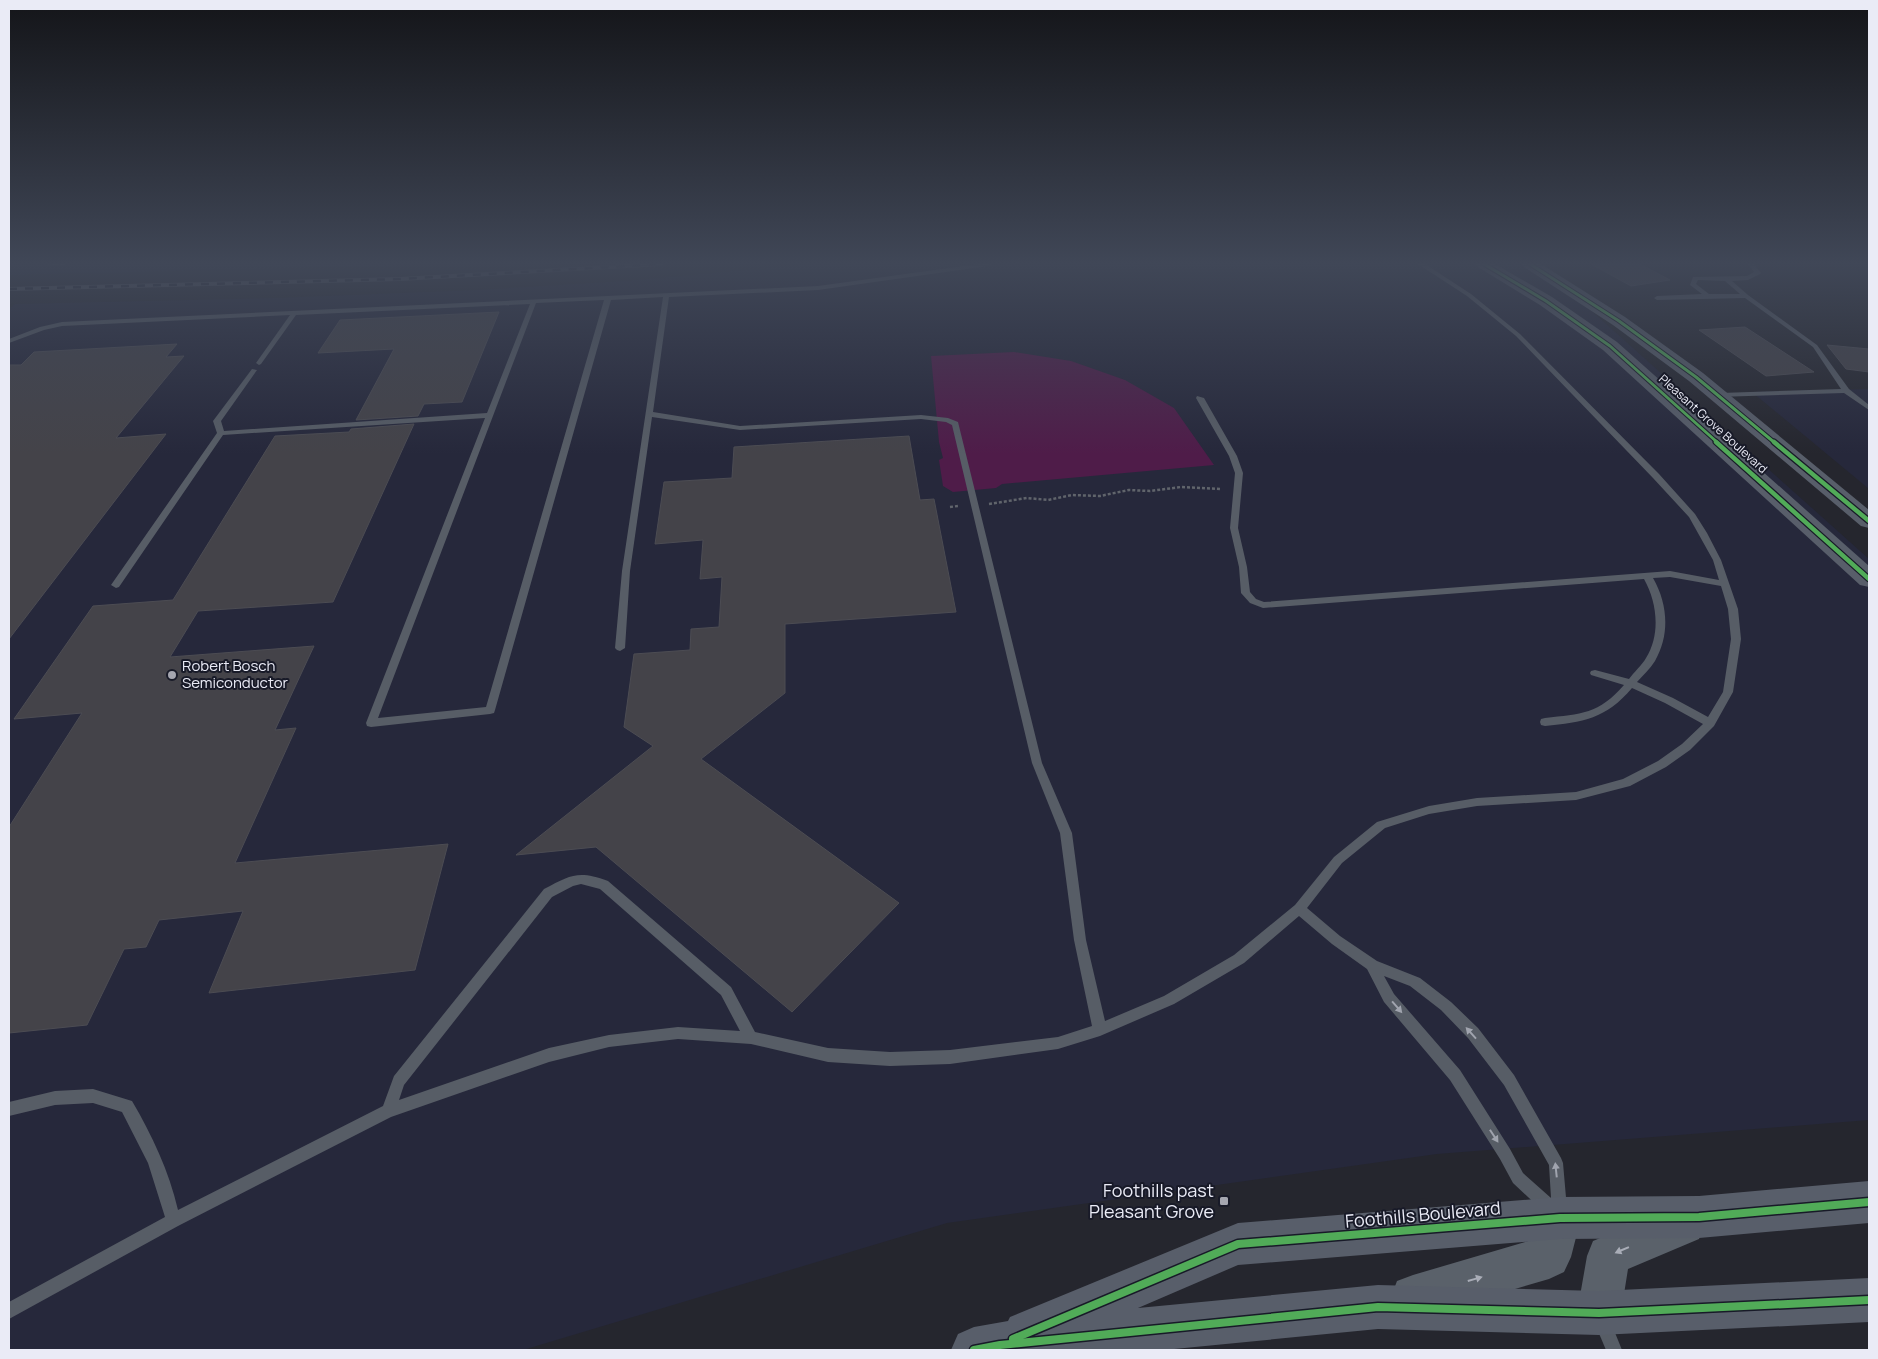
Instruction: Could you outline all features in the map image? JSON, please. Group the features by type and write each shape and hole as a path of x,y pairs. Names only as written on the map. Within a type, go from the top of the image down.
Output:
{"main road":[{"name":"Pleasant Grove Boulevard","path":"1583,327 1617,352 1869,579"},
{"path":"1607,327 1689,388 1701,393 1720,395"},
{"name":"Pleasant Grove Boulevard","path":"1628,327 1720,395 1869,522"},
{"name":"Foothills Boulevard","path":"987,1347 1238,1244 1560,1218 1699,1217 1869,1202"},
{"path":"1606,1332 1608,1256 1699,1217"},
{"path":"1378,1307 1549,1258 1560,1218"},
{"name":"Foothills Boulevard","path":"987,1347 1378,1307 1606,1332 1869,1300"}],"lane":[{"path":"9,341 45,327"},
{"path":"259,362 284,327"},
{"path":"524,327 371,723 490,710 600,327"},
{"path":"620,648 626,571 661,327"},
{"path":"9,1312 172,1221 388,1111 550,1055 609,1041 678,1033 751,1038 828,1055 890,1059 950,1057 1058,1043 1100,1030 1168,1000 1239,959 1299,909 1338,860 1381,825 1429,810 1477,802 1576,796 1626,783 1662,764 1686,747 1710,723 1728,692 1736,639 1732,609 1725,584 1703,533 1692,516 1656,476 1509,327"},
{"path":"1789,327 1815,346 1846,391 1869,408"},
{"path":"221,433 217,421 254,370"},
{"path":"1720,395 1846,391"},
{"path":"1200,398 1233,456 1239,473 1234,528 1243,567 1246,593 1253,601 1263,606 1670,574 1725,584"},
{"path":"649,414 740,428 921,417 948,420 954,424 958,434 1037,763 1066,832 1080,940 1100,1030"},
{"path":"221,433 490,415"},
{"path":"116,585 221,433"},
{"path":"1545,722 1597,713 1623,694 1650,660 1658,643 1660,625 1658,603 1653,585 1647,576"},
{"path":"1595,673 1613,676 1684,708 1710,723"},
{"path":"388,1111 399,1081 548,892 570,881 589,878 604,886 719,984 726,991 751,1038"},
{"path":"1299,909 1336,940 1372,966 1415,982 1446,1006 1473,1033 1509,1080 1556,1163 1560,1218"},
{"path":"1372,966 1389,998 1455,1075 1506,1154 1518,1178 1560,1218"},
{"path":"9,1109 56,1098 93,1096 127,1106 150,1146 166,1189 172,1221"}],"path":[{"path":"950,507 999,503 1026,498 1048,500 1072,495 1100,496 1129,490 1150,491 1181,487 1204,490 1239,488"}],"shaded area":[{"name":"Robert Bosch Semiconductor","path":"9,327 1610,327 1869,559 1869,1120 1437,1154 947,1223 523,1350 9,1350"},
{"path":"1014,352 1071,361 1125,380 1174,408 1214,465 1002,484 996,488 953,492 943,486 939,460 943,458 939,442 931,356"},
{"path":"1869,389 1869,489 1752,392"}],"building":[{"path":"335,327 493,327 462,402 424,404 418,416 356,420 394,349 318,353"},
{"path":"1746,327 1814,372 1766,376 1699,330"},
{"path":"177,344 166,357 184,356 116,438 166,434 9,639 9,365 21,365 34,352"},
{"path":"1827,345 1869,349 1869,372 1846,369"},
{"path":"414,424 333,602 198,611 170,657 314,646 275,730 296,728 235,863 448,844 415,970 209,993 243,911 159,920 146,947 124,949 87,1025 9,1033 9,827 82,713 14,719 93,606 173,600 275,436 349,432 351,429"},
{"path":"909,436 920,500 934,499 956,612 785,624 785,693 701,759 899,903 792,1012 596,847 516,855 653,746 624,727 634,654 690,650 691,629 719,627 722,577 700,579 703,540 655,544 664,482 732,478 734,447"}],"cycle path":[{"path":"1584,327 1610,346 1869,579"},
{"path":"1628,327 1696,377 1869,521"},
{"path":"1013,1339 1238,1244 1560,1218 1699,1217 1869,1202"},
{"path":"974,1350 1000,1345 1378,1307 1599,1313 1869,1300"}],"place":[{"name":"Robert Bosch Semiconductor","path":"172,675"},
{"name":"Foothills past Pleasant Grove","path":"1224,1201"}]}
